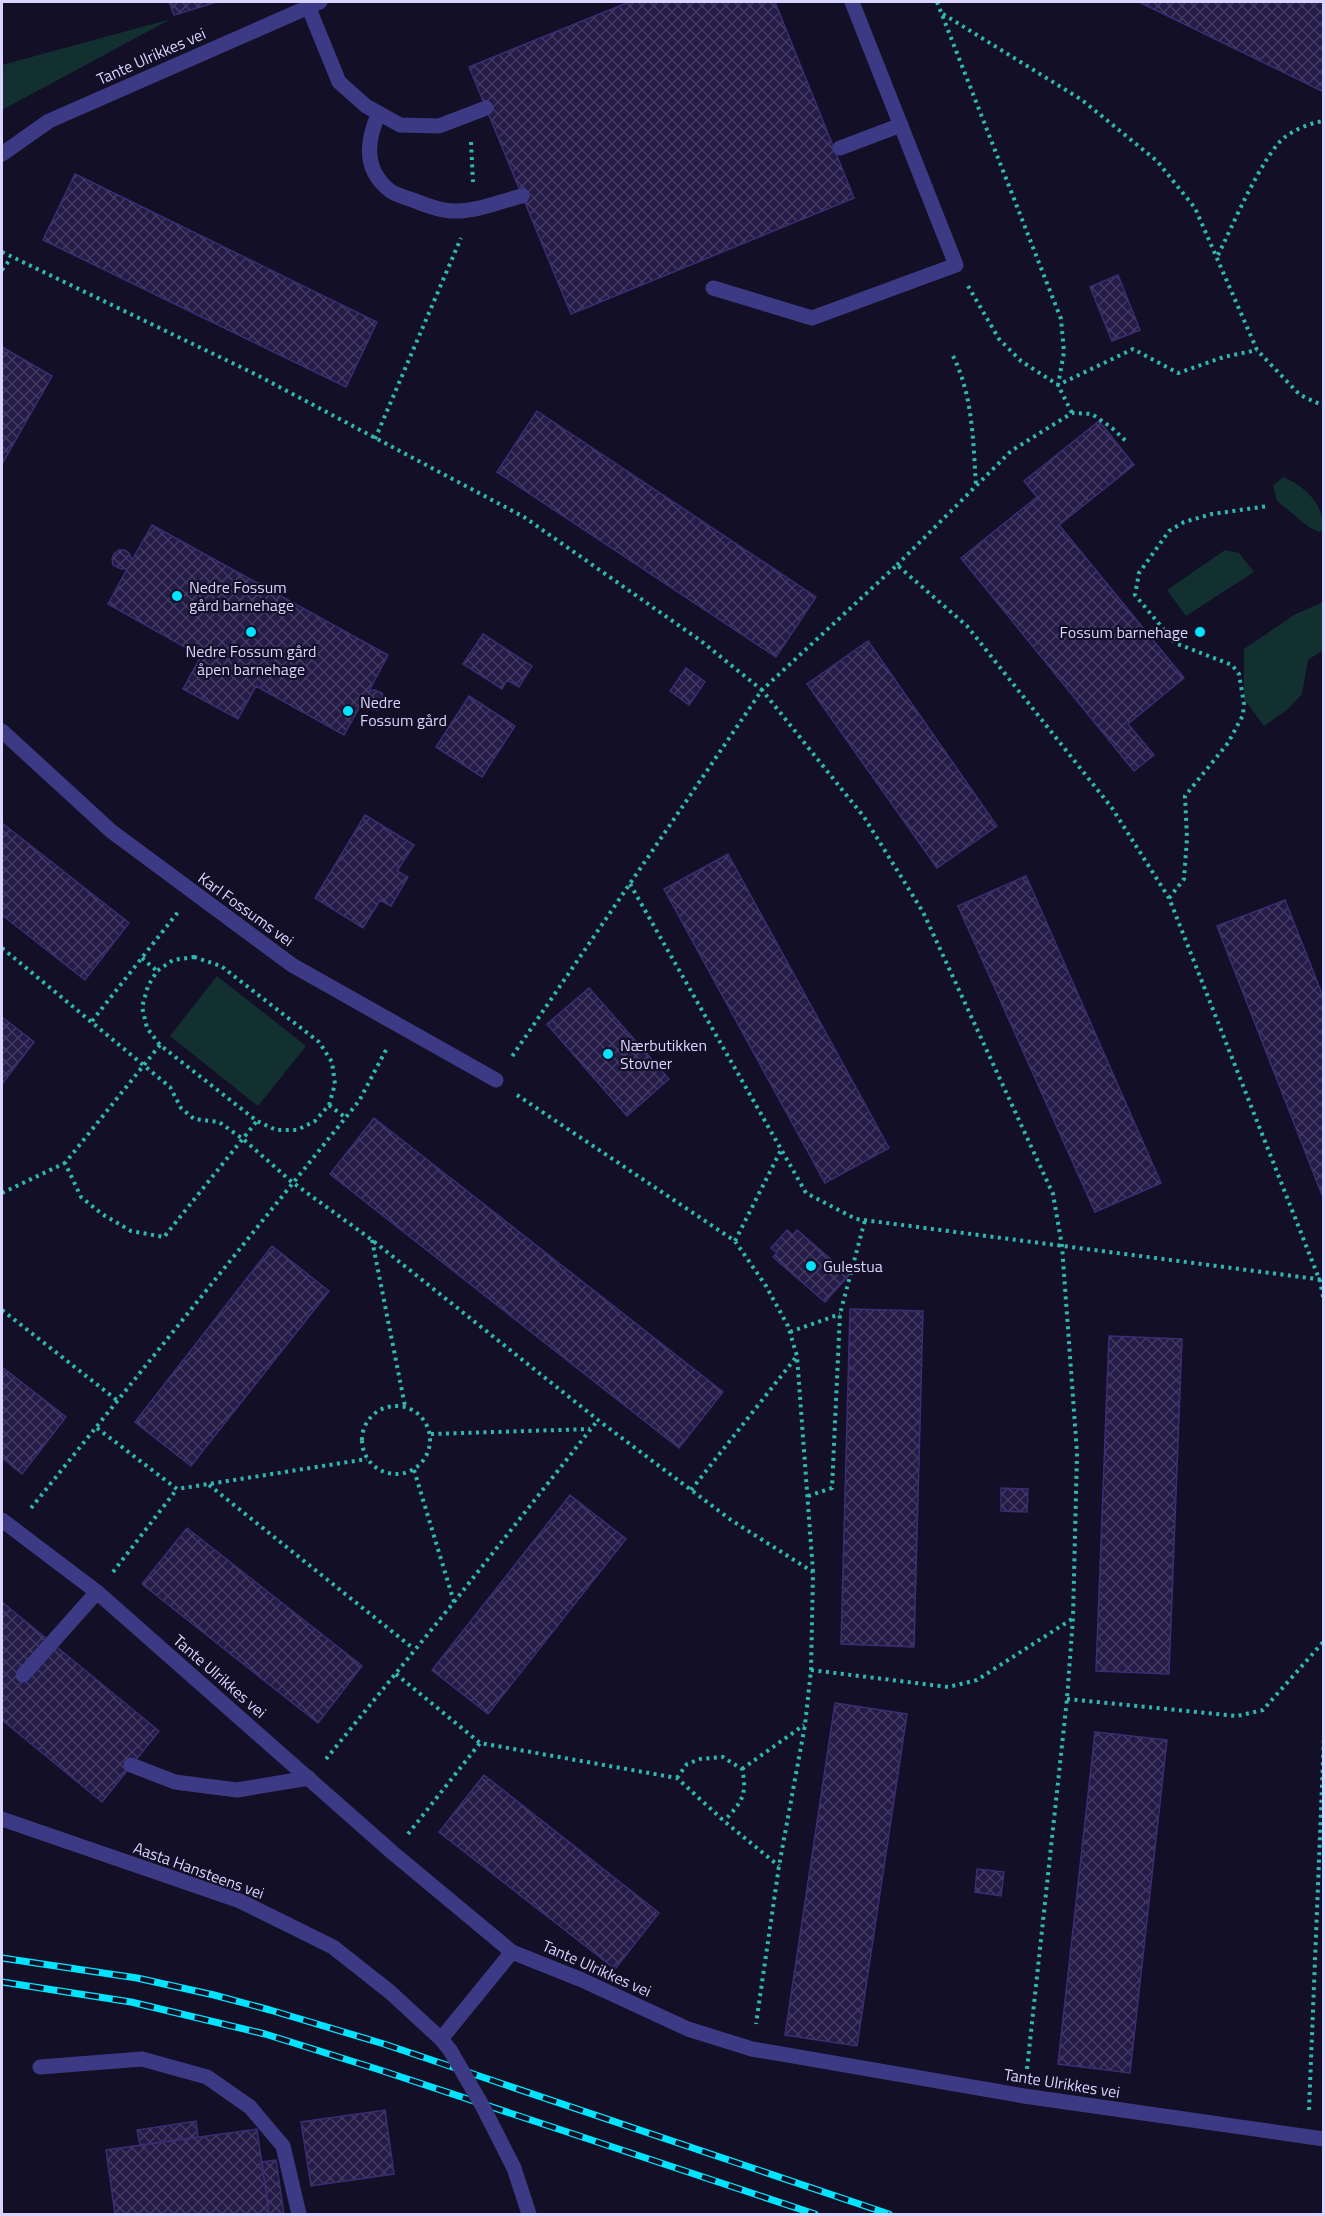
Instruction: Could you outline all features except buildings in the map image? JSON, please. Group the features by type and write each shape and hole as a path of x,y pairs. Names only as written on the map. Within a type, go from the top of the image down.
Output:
{"street":[{"path":"713,288 812,318 956,265 852,2"},
{"path":"314,4 339,82 366,106 400,125 439,126 486,108"},
{"name":"Tante Ulrikkes vei","path":"2,154 49,121 314,4"},
{"path":"379,112 370,132 369,149 372,170 388,190 419,203 453,211 474,209 522,196"},
{"path":"840,148 901,125"},
{"name":"Karl Fossums vei","path":"2,731 111,831 292,965 496,1080"},
{"name":"Tante Ulrikkes vei","path":"7,1525 97,1592 393,1853 512,1952 582,1980 688,2029 752,2049 1024,2096 1323,2139"},
{"path":"23,1675 97,1592"},
{"path":"131,1766 175,1782 237,1790 309,1778"},
{"name":"Aasta Hansteens vei","path":"2,1820 240,1901 333,1947 390,1992 446,2045 483,2107 514,2168 529,2214"},
{"path":"446,2045 512,1952"},
{"path":"40,2067 142,2060 207,2077 250,2107 283,2146 299,2214"}],"path":[{"path":"937,2 1061,319 1064,352 1058,385"},
{"path":"943,14 1082,100 1158,161 1195,208 1257,350 1300,395 1323,406"},
{"path":"1217,256 1271,152 1285,137 1310,123 1323,121"},
{"path":"375,439 474,209 471,144"},
{"path":"2,252 255,374 524,517 701,642 762,690 864,817 923,912 1053,1194 1062,1246 1077,1453 1073,1618 1067,1699 1024,2096"},
{"path":"2,270 11,258"},
{"path":"956,265 999,339 1021,361 1058,385 1072,413"},
{"path":"1058,385 1133,349 1178,373 1224,357 1257,350"},
{"path":"954,356 961,373 970,411 976,486"},
{"path":"752,2049 779,1866 805,1725 811,1670 813,1572 798,1356 790,1332 766,1286 735,1242 496,1080 762,690 897,565 1011,451 1072,413 1092,414 1128,443"},
{"path":"1169,898 1184,879 1187,838 1185,796 1228,743 1243,715 1244,704 1239,674 1232,665 1175,644 1135,595 1139,573 1169,531 1184,522 1212,514 1268,506"},
{"path":"897,565 967,626 1112,808 1169,898 1322,1281 1323,1302"},
{"path":"630,884 807,1193 856,1219 1322,1281"},
{"path":"92,1021 194,893"},
{"path":"2,948 170,1087 181,1108 194,1119 219,1122 243,1139 292,1182 372,1240 598,1420 731,1520 813,1572"},
{"path":"194,957 220,966 318,1042 332,1062 335,1084 329,1105 315,1121 297,1130 276,1130 257,1121 160,1045 147,1028 142,1007 147,986 157,971 173,960 194,957"},
{"path":"142,958 157,971"},
{"path":"7,1525 97,1428 292,1182 346,1118 359,1101 399,1025"},
{"path":"2,1193 65,1163 160,1045"},
{"path":"329,1105 346,1118"},
{"path":"65,1163 81,1197 102,1214 131,1231 164,1237 257,1121"},
{"path":"735,1242 781,1149"},
{"path":"808,1496 832,1488 840,1314 865,1220"},
{"path":"372,1240 405,1406"},
{"path":"2,1310 118,1401"},
{"path":"790,1332 840,1314"},
{"path":"691,1490 798,1356"},
{"path":"388,1406 405,1406 422,1417 431,1434 428,1455 414,1470 395,1475 377,1470 367,1459 361,1438 370,1417 388,1406"},
{"path":"309,1778 396,1674 598,1420"},
{"path":"97,1428 177,1489"},
{"path":"431,1434 590,1429"},
{"path":"97,1592 177,1489 367,1459"},
{"path":"414,1470 454,1602"},
{"path":"208,1484 414,1649"},
{"path":"811,1670 948,1687 977,1680 1073,1618"},
{"path":"1067,1699 1237,1716 1263,1710 1323,1641"},
{"path":"396,1674 480,1743 677,1778 724,1821 779,1866"},
{"path":"742,1769 805,1725"},
{"path":"1308,2138 1323,1736"},
{"path":"393,1853 480,1743"},
{"path":"677,1778 687,1764 700,1759 723,1757 742,1769 746,1785 740,1804 724,1821"}],"green space":[{"path":"171,19 2,110 2,65"},
{"path":"1283,477 1299,485 1317,504 1323,529 1320,532 1310,528 1277,501 1273,486"},
{"path":"1225,550 1239,553 1254,572 1186,616 1167,590"},
{"path":"1323,602 1323,650 1308,660 1302,694 1287,710 1264,726 1244,699 1244,649 1294,615"},
{"path":"217,976 306,1046 258,1106 170,1036"}],"railway":[{"path":"2,1958 137,1978 270,2010 384,2044 889,2214"},
{"path":"2,1982 131,2002 265,2034 815,2214"}],"place":[{"name":"Nedre Fossum gård barnehage","path":"177,596"},
{"name":"Nedre Fossum gård åpen barnehage","path":"251,632"},
{"name":"Fossum barnehage","path":"1200,632"},
{"name":"Nedre Fossum gård","path":"348,711"},
{"name":"Nærbutikken Stovner","path":"608,1054"},
{"name":"Gulestua","path":"811,1266"}]}
